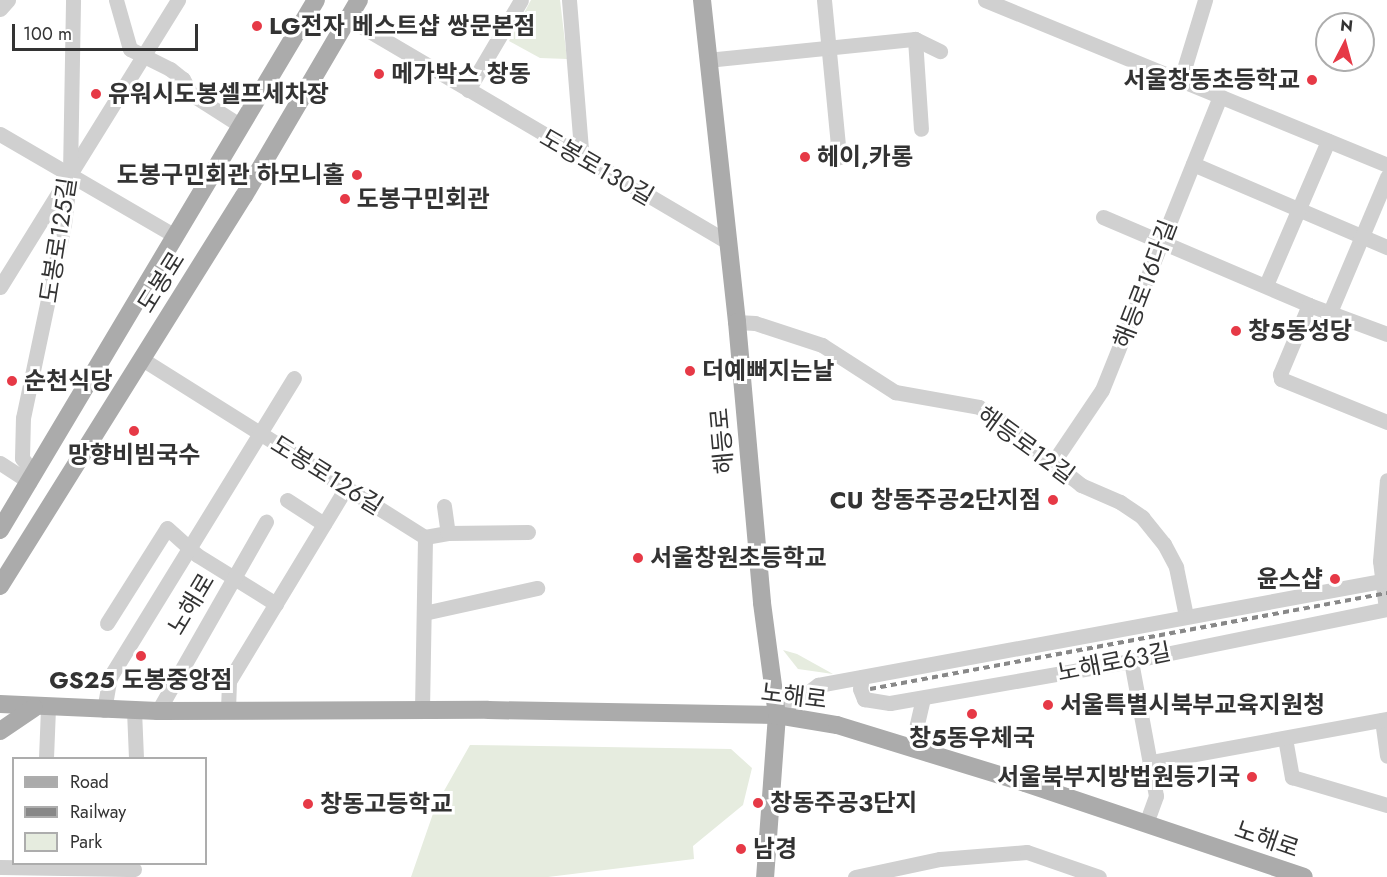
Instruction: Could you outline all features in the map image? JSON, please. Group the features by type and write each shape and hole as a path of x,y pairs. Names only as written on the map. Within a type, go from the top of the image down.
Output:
{"main road":[{"name":"도봉로","path":"0,530 316,0"},
{"name":"도봉로","path":"0,586 244,196 359,0"},
{"name":"해등로","path":"702,0 737,322 762,603 777,715 765,877"},
{"path":"0,694 34,707"},
{"name":"노해로","path":"0,704 158,711 422,710 777,715 837,725 1146,823 1304,877"},
{"path":"0,730 34,707"}],"street":[{"path":"0,9 8,0"},
{"name":"도봉로125길","path":"32,477 22,458 23,418 57,270 70,174 73,0"},
{"path":"116,0 130,49 170,69 183,79 191,94 241,126"},
{"path":"0,287 178,0"},
{"path":"468,90 521,0"},
{"path":"569,0 582,160"},
{"path":"824,0 839,157"},
{"path":"985,0 1387,165"},
{"path":"1181,79 1205,0"},
{"name":"도봉로130길","path":"349,19 582,160 727,243"},
{"path":"707,60 915,39 940,51"},
{"path":"915,39 921,129"},
{"name":"해등로16다길","path":"1052,464 1102,390 1220,96"},
{"path":"0,134 175,236"},
{"path":"1266,285 1328,141"},
{"path":"1193,164 1387,247"},
{"path":"1330,312 1387,177"},
{"path":"1103,217 1309,305 1387,333"},
{"path":"1309,305 1280,374 1281,379 1387,422"},
{"name":"해등로12길","path":"737,322 754,323 822,345 895,392 979,407 1081,485 1133,509 1153,529 1176,567 1186,616"},
{"name":"도봉로126길","path":"142,358 425,537"},
{"path":"104,710 110,677 294,378"},
{"path":"0,463 32,477"},
{"path":"1387,480 1384,580 1387,609"},
{"path":"228,710 229,681 347,486"},
{"path":"287,500 324,524"},
{"path":"444,506 448,533"},
{"name":"노해로","path":"158,711 266,522"},
{"path":"106,623 166,528 191,545 197,555 276,604"},
{"path":"422,710 425,537 448,533 528,532"},
{"name":"노해로63길","path":"777,715 818,685 1384,580"},
{"path":"424,613 537,588"},
{"name":"노해로63길","path":"862,676 860,689 868,701 890,703 1131,661 1387,609"},
{"path":"1131,661 1152,762 1156,796 1146,823"},
{"path":"923,698 917,725 928,754"},
{"path":"34,707 46,757"},
{"path":"134,710 136,757"},
{"path":"1152,762 1384,719 1387,756"},
{"path":"1285,738 1292,777 1387,804"},
{"path":"855,877 900,873 939,859 1027,852 1099,877"},
{"path":"0,867 134,870"}],"green space":[{"path":"531,0 560,0 567,59 540,58 509,41"},
{"path":"783,650 797,654 833,674 798,669"},
{"path":"470,745 731,749 752,768 743,805 693,846 694,859 548,877 411,877 436,805"}],"railway":[{"path":"870,689 1387,593"}],"place":[{"name":"LG전자 베스트샵 쌍문본점","path":"257,26"},
{"name":"메가박스 창동","path":"379,74"},
{"name":"서울창동초등학교","path":"1312,80"},
{"name":"유워시도봉셀프세차장","path":"96,94"},
{"name":"헤이,카롱","path":"805,157"},
{"name":"도봉구민회관 하모니홀","path":"357,175"},
{"name":"도봉구민회관","path":"345,199"},
{"name":"창5동성당","path":"1236,331"},
{"name":"더예뻐지는날","path":"690,371"},
{"name":"순천식당","path":"12,381"},
{"name":"망향비빔국수","path":"134,431"},
{"name":"CU 창동주공2단지점","path":"1053,500"},
{"name":"서울창원초등학교","path":"638,558"},
{"name":"윤스샵","path":"1335,579"},
{"name":"GS25 도봉중앙점","path":"141,656"},
{"name":"서울특별시북부교육지원청","path":"1048,705"},
{"name":"창5동우체국","path":"972,714"},
{"name":"서울북부지방법원등기국","path":"1252,777"},
{"name":"창동주공3단지","path":"758,803"},
{"name":"창동고등학교","path":"308,804"},
{"name":"남경","path":"741,849"}]}
